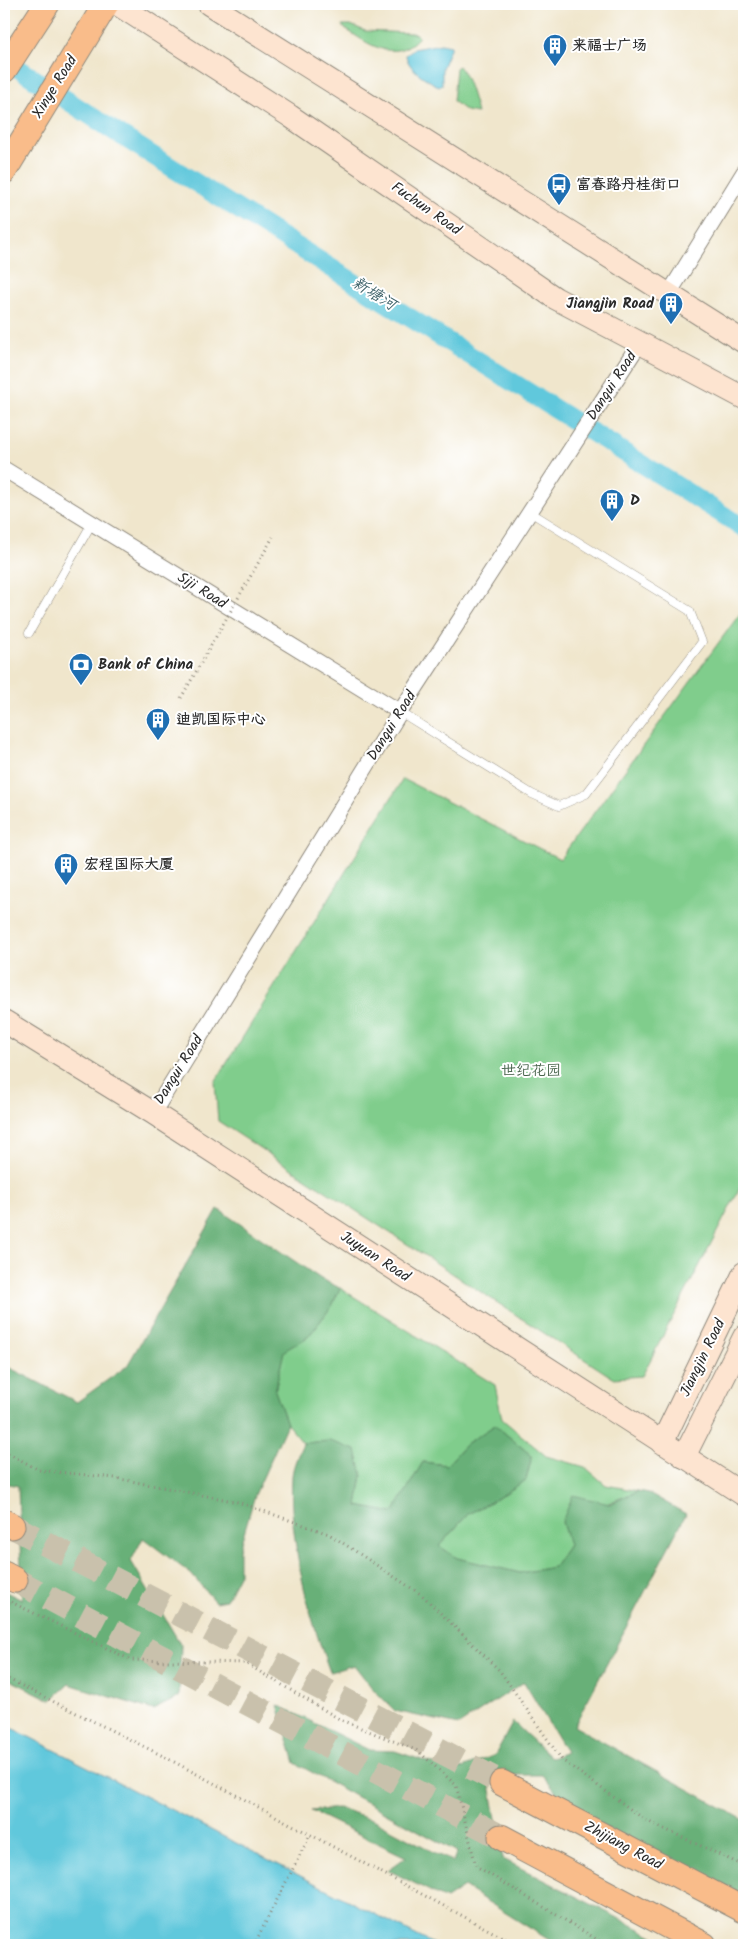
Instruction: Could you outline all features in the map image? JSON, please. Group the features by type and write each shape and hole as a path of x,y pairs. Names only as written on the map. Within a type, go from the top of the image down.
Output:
{"main road":[{"path":"4,70 47,4"},
{"name":"Xinye Road","path":"4,171 106,4"},
{"name":"Fuchun Road","path":"117,4 290,116 555,298 744,398"},
{"path":"209,4 744,342"},
{"name":"Juyuan Road","path":"4,1021 153,1113 744,1495"},
{"name":"Jiangjin Road","path":"662,1443 744,1273"},
{"name":"Jiangjin Road","path":"684,1457 744,1337"},
{"name":"Zhijiang Road","path":"502,1783 744,1910"},
{"path":"501,1837 704,1945"}],"street":[{"path":"668,295 744,172"},
{"name":"Dangui Road","path":"153,1113 400,712 639,344"},
{"name":"Siji Road","path":"4,469 400,712"}],"lane":[{"path":"400,712 532,794 559,806 586,794 702,642 690,611 530,512"},
{"path":"29,634 92,523"}],"path":[{"path":"181,698 273,537"},
{"path":"4,1451 39,1470 115,1478 238,1502 329,1534 422,1595 500,1671 562,1760 647,1821 744,1866"},
{"path":"8,1584 131,1660 245,1663 341,1720 418,1751 456,1785 476,1866 606,1945"},
{"path":"4,1677 163,1756 517,1945"},
{"path":"254,1945 310,1835"}],"green space":[{"path":"342,25 351,25 365,31 411,33 419,37 410,45 400,50 381,49 362,40"},
{"path":"458,66 467,81 477,113 466,111 453,101 456,68"},
{"name":"世纪花园","path":"744,608 744,1180 642,1376 613,1378 218,1121 215,1082 403,779 560,859"},
{"path":"218,1209 321,1279 340,1288 332,1306 308,1337 284,1351 275,1391 287,1424 255,1495 239,1550 239,1575 226,1600 215,1602 191,1574 143,1538 131,1561 181,1645 179,1697 153,1710 69,1684 51,1700 4,1677 4,1655 8,1652 4,1650 4,1591 22,1600 18,1486 4,1483 4,1365 77,1402 127,1366"},
{"path":"340,1288 495,1385 502,1419 546,1456 585,1467 606,1485 638,1491 562,1522 569,1545 554,1567 520,1573 457,1558 439,1546 468,1514 526,1480 532,1456 495,1425 466,1444 447,1465 423,1462 394,1513 357,1506 362,1475 330,1441 303,1443 287,1424 275,1391 284,1350 308,1337 332,1306"},
{"path":"495,1425 532,1456 526,1480 468,1514 439,1546 457,1558 520,1573 554,1567 569,1545 562,1522 573,1495 609,1504 638,1491 649,1493 686,1514 574,1726 744,1820 744,1895 573,1812 542,1775 517,1775 490,1784 503,1859 671,1945 557,1945 464,1887 446,1899 388,1870 406,1857 311,1811 339,1808 372,1819 453,1862 457,1852 295,1763 278,1705 369,1750 395,1751 455,1771 495,1755 513,1722 552,1758 566,1752 524,1682 459,1725 395,1711 372,1688 354,1665 330,1672 314,1625 301,1575 293,1524 292,1476 296,1459 303,1443 330,1441 356,1450 362,1475 357,1506 393,1513 423,1462 447,1465 466,1444"}],"water":[{"path":"441,44 451,46 442,68 442,85 439,87 414,70 406,55 413,49"},
{"path":"4,1724 435,1945 4,1945"}],"waterway":[{"name":"新塘河","path":"4,59 117,133 744,528"}],"tunnel":[{"path":"12,1526 502,1783"},
{"path":"15,1580 501,1837"}],"place":[{"name":"来福士广场","path":"555,67"},
{"name":"富春路丹桂街口","path":"559,206"},
{"name":"Jiangjin Road","path":"671,325"},
{"name":"D","path":"612,522"},
{"name":"Bank of China","path":"81,686"},
{"name":"迪凯国际中心","path":"158,741"},
{"name":"宏程国际大厦","path":"66,886"}]}
